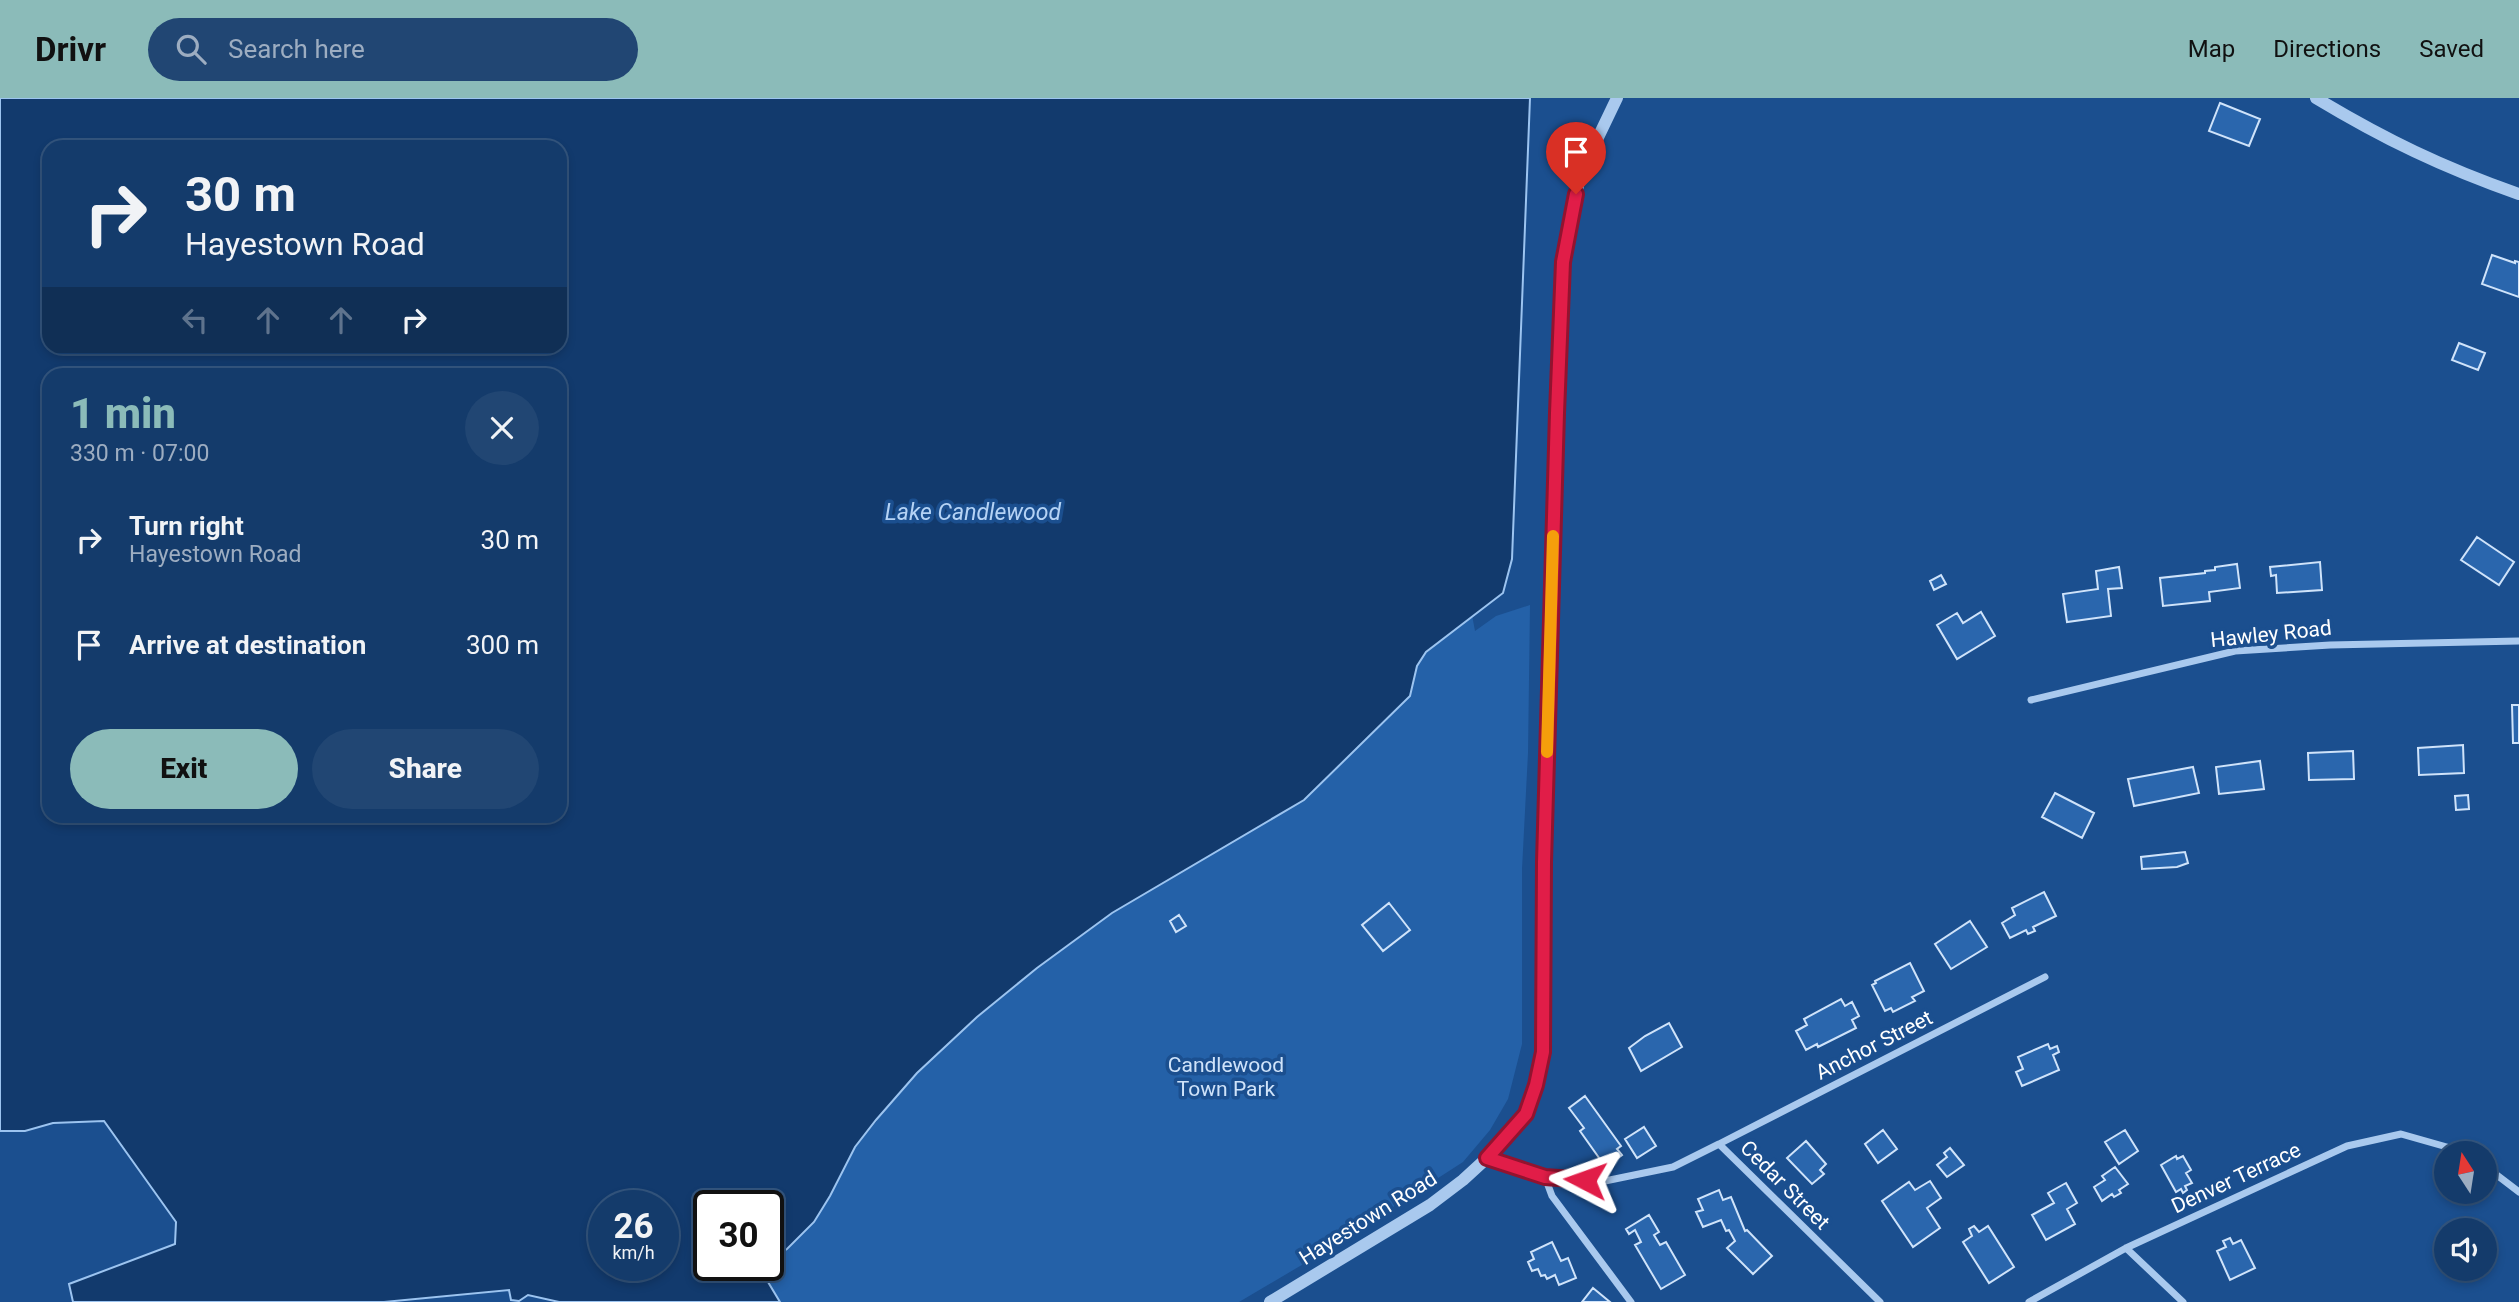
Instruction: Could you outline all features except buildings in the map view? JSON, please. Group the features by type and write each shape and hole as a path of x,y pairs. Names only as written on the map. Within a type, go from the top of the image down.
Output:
{"street":[{"name":"Hayestown Road","path":"1270,1302 1430,1205 1487,1158 1526,1114 1536,1085 1543,1052 1544,862 1563,262 1581,173 1617,98"},
{"path":"2316,98 2403,148 2446,168 2519,194"},
{"name":"Hawley Road","path":"2031,700 2235,651 2330,645 2519,641"},
{"name":"Anchor Street","path":"1719,1144 2045,977"},
{"name":"Denver Terrace","path":"2029,1302 2126,1248 2347,1146 2401,1134 2434,1143"},
{"name":"Cedar Street","path":"1487,1158 1545,1177 1605,1181 1673,1167 1719,1144 1881,1302"},
{"path":"2497,1175 2519,1192"},
{"path":"1545,1177 1552,1196 1631,1302"},
{"path":"2126,1248 2183,1302"}],"green space":[{"name":"Candlewood Town Park","path":"1530,605 1528,753 1522,869 1522,1044 1508,1099 1490,1130 1463,1162 1317,1256 1239,1302 780,1302 767,1281 784,1281 784,1251 830,1196 855,1147 917,1073 977,1017 1037,968 1112,913 1304,800 1410,696 1417,665 1426,652 1472,615 1475,631 1496,616"}],"water":[{"name":"Lake Candlewood","path":"0,98 1530,98 1512,559 1503,593 1426,652 1417,666 1410,696 1304,800 1112,913 1037,968 977,1017 917,1073 876,1120 855,1147 814,1222 787,1249 784,1251 784,1190 693,1190 693,1281 767,1281 780,1302 559,1302 528,1295 519,1301 511,1300 509,1290 384,1302 73,1302 69,1284 175,1244 176,1222 104,1121 53,1123 25,1131 0,1131"}],"slow traffic":[{"path":"1547,752 1553,536"}],"route":[{"path":"1576,194 1563,262 1557,413 1544,862 1543,1052 1526,1114 1487,1158 1545,1177 1585,1180"}]}
